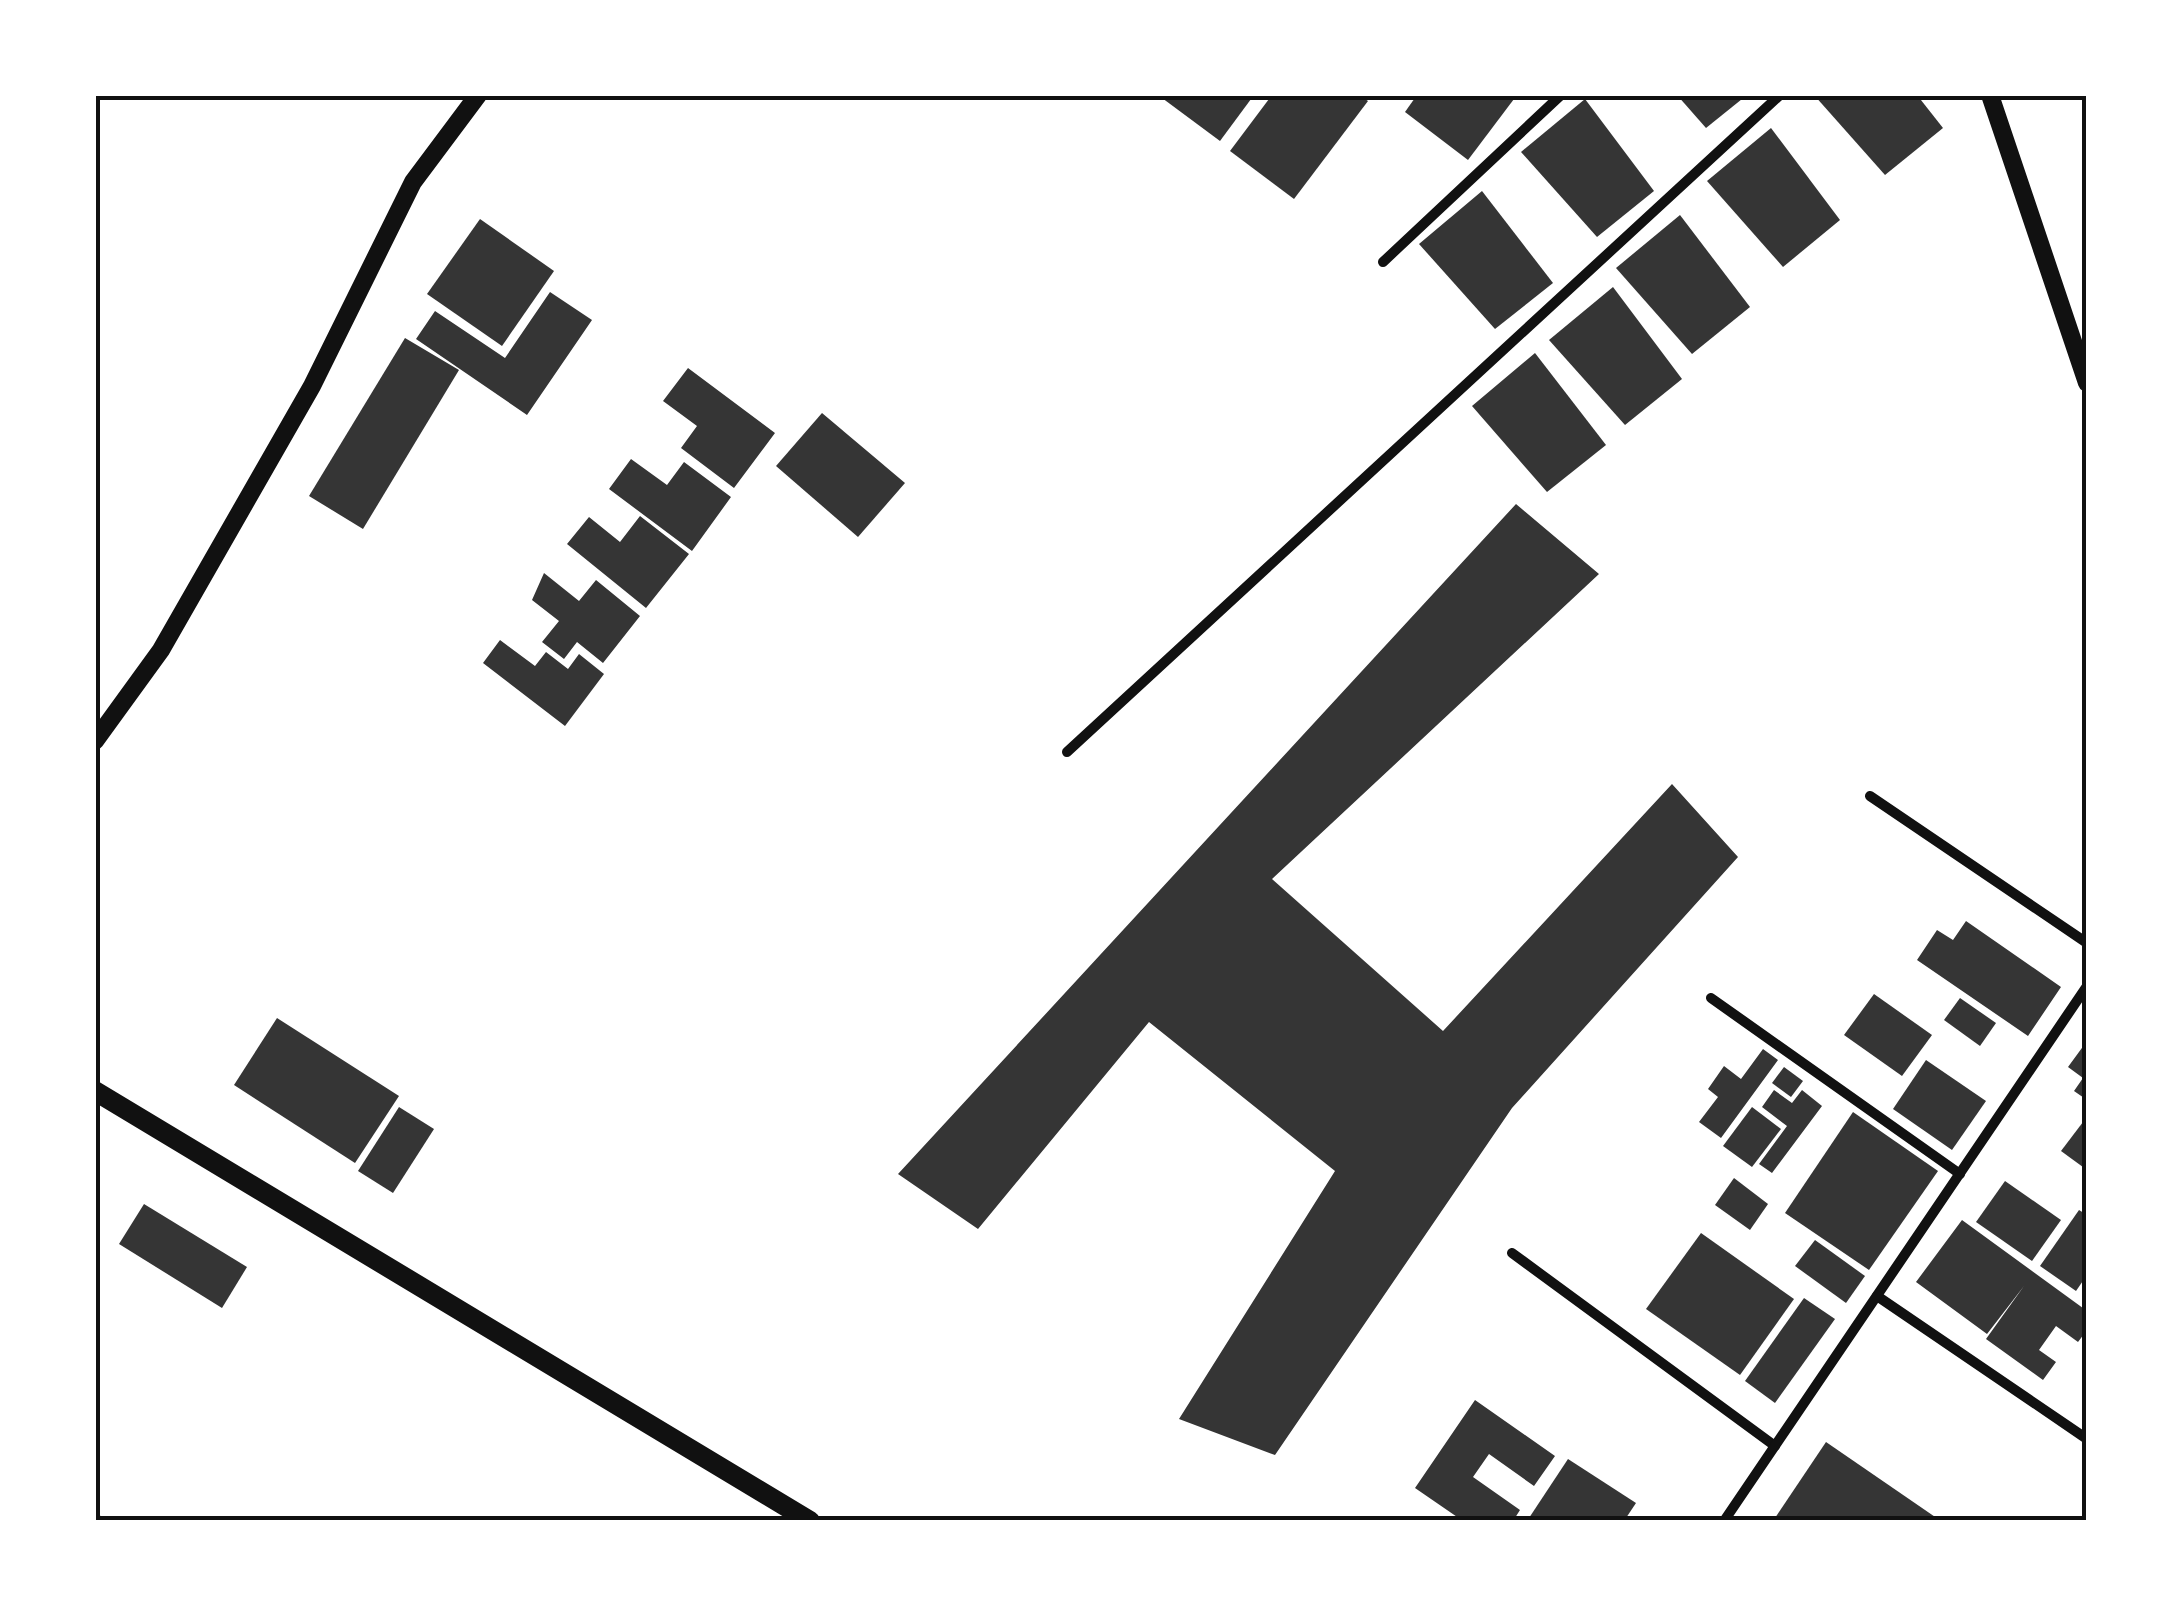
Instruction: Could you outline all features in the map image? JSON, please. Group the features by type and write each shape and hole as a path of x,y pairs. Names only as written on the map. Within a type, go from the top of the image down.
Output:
{"main road":[{"path":"95,1091 810,1521"}],"street":[{"path":"95,741 162,650 302,403 413,182 478,95"},
{"path":"1383,262 1561,95"},
{"path":"1067,752 1780,95"},
{"path":"1990,95 2087,383"},
{"path":"1870,796 2087,943"},
{"path":"1724,1521 2087,986"},
{"path":"1711,998 1960,1174"},
{"path":"1512,1253 1775,1446"},
{"path":"1877,1296 2087,1439"}],"building":[{"path":"1158,95 1254,95 1220,141"},
{"path":"1272,95 1359,95 1368,101 1294,199 1230,151"},
{"path":"1417,95 1517,95 1468,160 1405,112"},
{"path":"1677,95 1747,95 1706,128"},
{"path":"1814,95 1917,95 1943,128 1885,175"},
{"path":"1585,99 1654,191 1597,237 1521,152"},
{"path":"1771,128 1840,220 1783,267 1707,181"},
{"path":"1482,191 1553,283 1495,329 1419,244"},
{"path":"1680,215 1750,307 1692,354 1616,268"},
{"path":"480,219 554,271 502,346 427,294"},
{"path":"1613,287 1682,379 1625,425 1549,340"},
{"path":"550,292 592,320 527,415 416,339 435,311 505,358"},
{"path":"405,338 459,370 363,529 309,496"},
{"path":"1535,353 1606,445 1547,492 1472,406"},
{"path":"688,368 775,433 734,488 681,448 697,426 663,401"},
{"path":"822,413 905,483 858,537 776,466"},
{"path":"631,459 667,485 684,462 731,497 692,551 609,489"},
{"path":"1516,504 1599,574 1272,879 1443,1031 1672,784 1738,857 1512,1108 1275,1455 1179,1419 1335,1171 1149,1022 978,1229 898,1174"},
{"path":"640,516 689,554 646,608 567,544 589,517 620,542"},
{"path":"544,573 579,601 596,580 640,616 603,663 577,642 564,659 542,642 559,621 532,600"},
{"path":"500,640 535,666 546,652 568,669 579,654 604,674 565,726 483,663"},
{"path":"1966,921 2061,987 2028,1036 1917,960 1937,930 1953,940"},
{"path":"1874,994 1932,1035 1902,1076 1844,1035"},
{"path":"1960,998 1996,1023 1980,1046 1944,1020"},
{"path":"277,1018 399,1096 355,1163 234,1085"},
{"path":"2087,1041 2087,1100 2074,1091 2083,1078 2068,1067"},
{"path":"1763,1049 1778,1060 1721,1138 1699,1122 1718,1097 1708,1089 1724,1066 1741,1079"},
{"path":"1926,1060 1986,1101 1952,1150 1893,1109"},
{"path":"1784,1067 1803,1081 1791,1097 1772,1083"},
{"path":"1774,1090 1792,1103 1802,1090 1822,1106 1772,1173 1759,1164 1787,1126 1762,1107"},
{"path":"399,1107 434,1129 393,1193 358,1171"},
{"path":"1752,1107 1781,1129 1752,1167 1723,1146"},
{"path":"1853,1112 1938,1171 1869,1270 1785,1213"},
{"path":"2083,1122 2087,1125 2087,1170 2061,1151"},
{"path":"1734,1178 1768,1204 1750,1230 1715,1205"},
{"path":"2005,1181 2061,1220 2032,1261 1976,1222"},
{"path":"144,1204 247,1267 222,1308 119,1244"},
{"path":"2079,1210 2087,1215 2087,1275 2076,1291 2040,1266"},
{"path":"1962,1220 2087,1311 2087,1330 2078,1342 2056,1326 2039,1350 2056,1362 2043,1380 1986,1339 2024,1286 1987,1334 1916,1282"},
{"path":"1701,1233 1794,1299 1740,1375 1646,1309"},
{"path":"1815,1240 1865,1276 1846,1303 1795,1266"},
{"path":"1804,1298 1835,1319 1775,1403 1745,1381"},
{"path":"1475,1400 1555,1456 1534,1486 1489,1454 1473,1477 1520,1510 1513,1521 1463,1521 1415,1488"},
{"path":"1826,1442 1941,1521 1773,1521"},
{"path":"1568,1459 1636,1503 1624,1521 1527,1521"}]}
